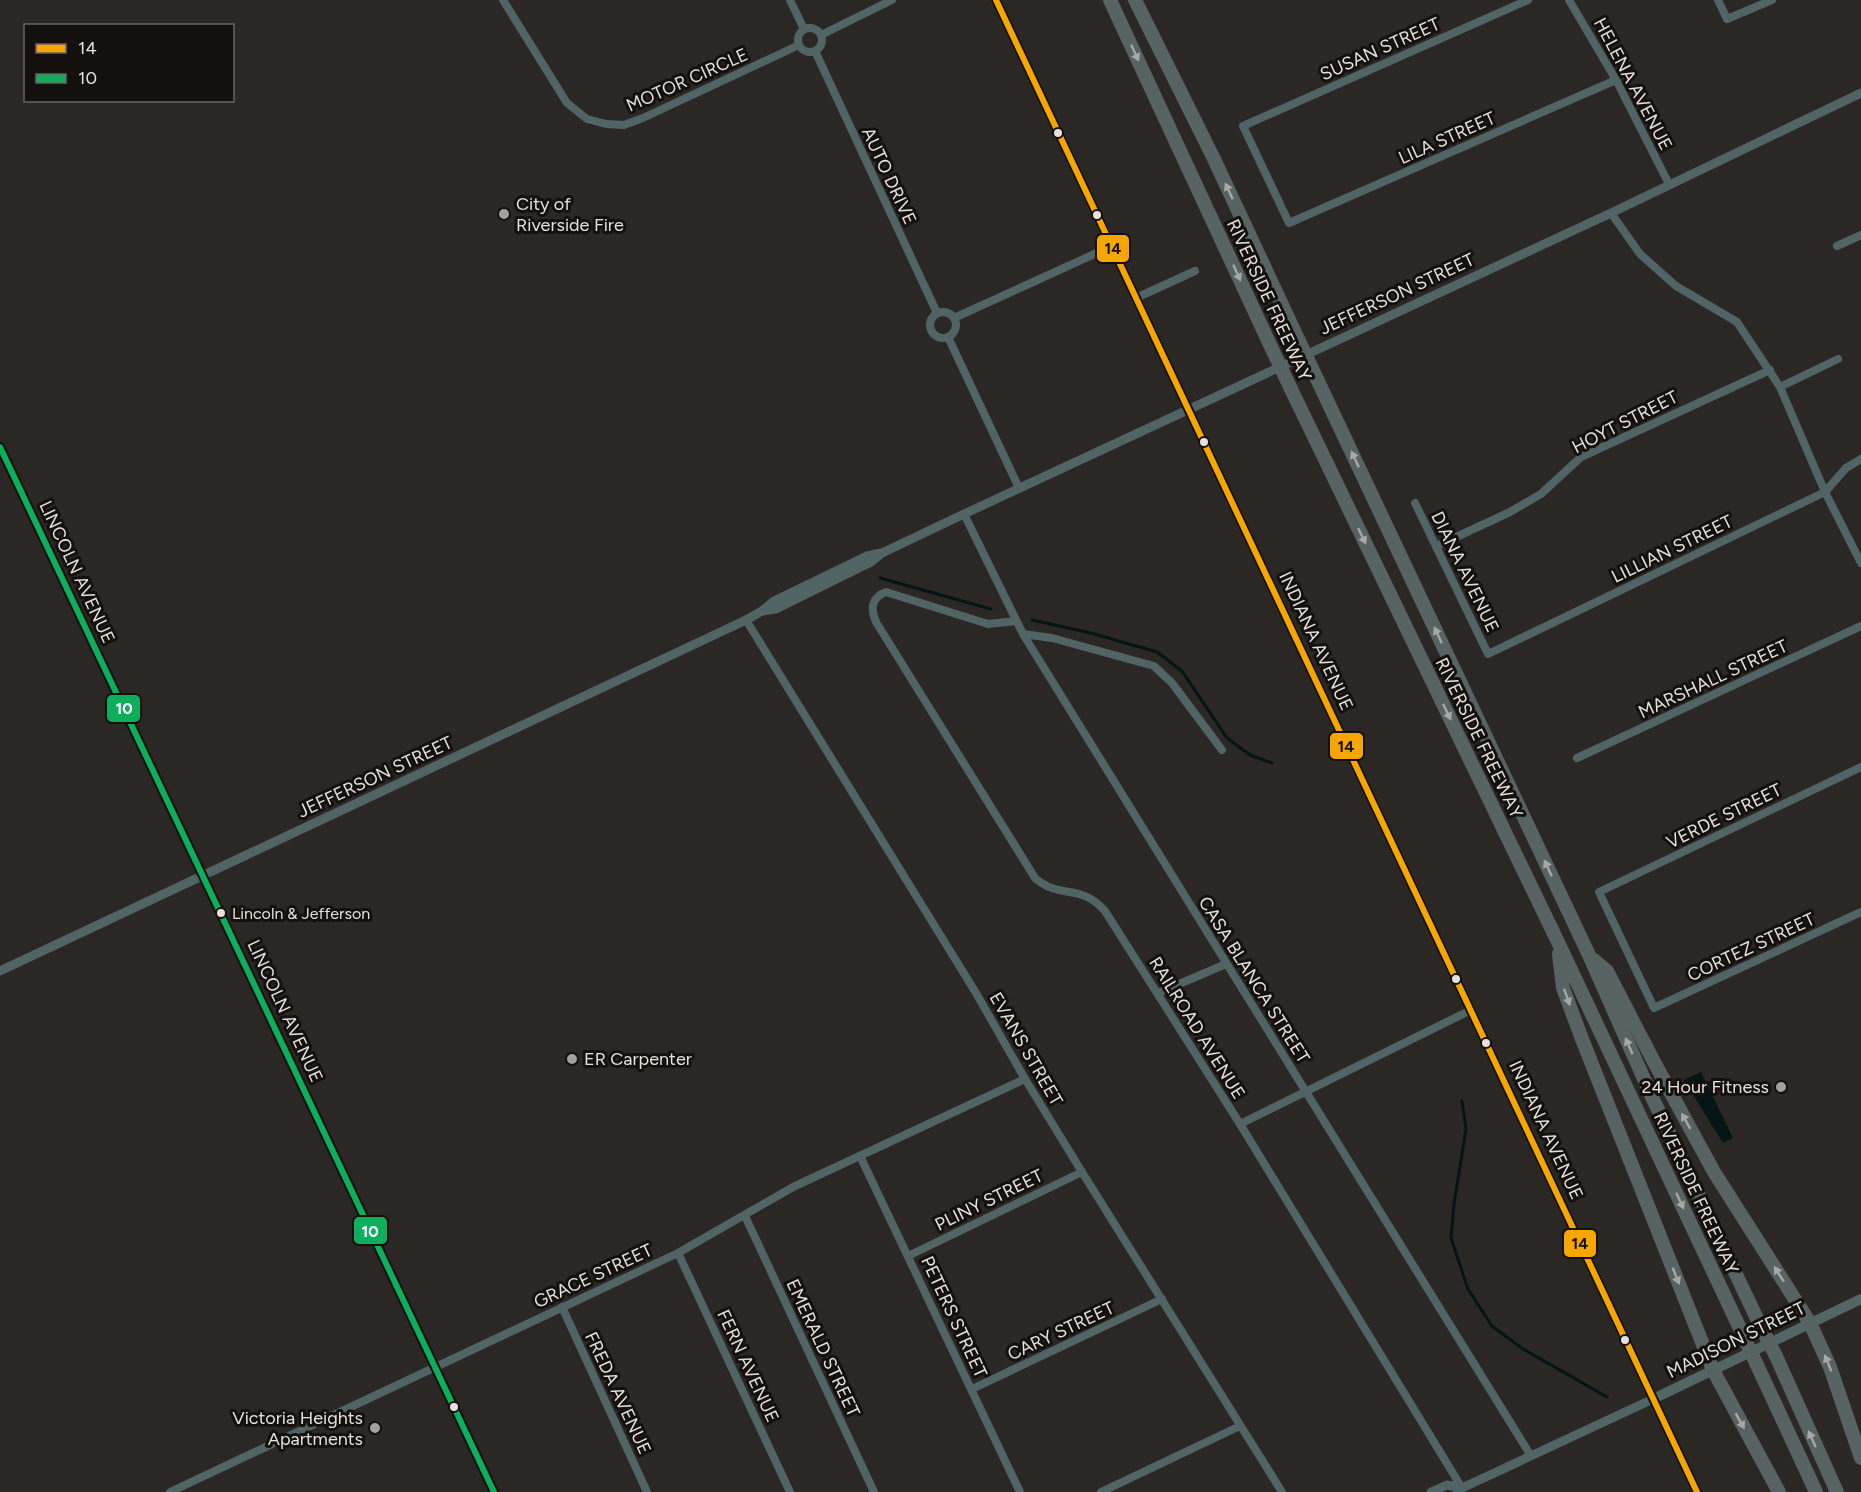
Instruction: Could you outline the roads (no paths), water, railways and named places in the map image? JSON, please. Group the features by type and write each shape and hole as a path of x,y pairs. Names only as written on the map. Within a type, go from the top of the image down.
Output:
{"highway":[{"name":"RIVERSIDE FREEWAY","path":"1110,0 1272,349 1557,940 1816,1492"},
{"name":"RIVERSIDE FREEWAY","path":"1135,0 1214,159 1589,955 1652,1097 1776,1356 1837,1492"},
{"path":"1557,940 1563,988 1713,1370 1779,1492"},
{"path":"1589,955 1606,971 1714,1172 1810,1323 1830,1367 1861,1458"}],"main road":[{"name":"INDIANA AVENUE","path":"996,0 1698,1492"},
{"name":"MADISON STREET","path":"1653,1399 1861,1299"}],"street":[{"name":"MOTOR CIRCLE","path":"503,0 567,103 587,119 606,124 624,125 643,118 799,45"},
{"path":"790,0 804,29"},
{"path":"821,34 892,0"},
{"name":"SUSAN STREET","path":"1289,223 1243,126 1528,0"},
{"name":"HELENA AVENUE","path":"1569,0 1616,80 1669,184"},
{"path":"1718,0 1728,19 1772,0"},
{"path":"813,28 821,34 822,44 815,51 804,51 799,45 799,35 804,29 813,28"},
{"name":"AUTO DRIVE","path":"815,51 937,313 931,319 931,331 936,337 948,337 1019,488"},
{"name":"LILA STREET","path":"1289,223 1616,80"},
{"name":"JEFFERSON STREET","path":"0,971 746,620 774,601 818,579 867,556 882,553 1611,213 1861,93"},
{"path":"1611,213 1640,254 1676,286 1737,322 1780,387 1825,492 1861,563"},
{"path":"1837,246 1861,235"},
{"path":"954,318 1112,246"},
{"path":"1136,298 1195,271"},
{"path":"937,313 948,313 954,318 956,326 948,337"},
{"path":"1780,387 1838,359"},
{"name":"HOYT STREET","path":"1437,546 1510,512 1541,494 1581,457 1770,370"},
{"name":"LINCOLN AVENUE","path":"0,447 494,1492"},
{"name":"LILLIAN STREET","path":"1488,654 1825,492 1846,468 1861,459"},
{"name":"DIANA AVENUE","path":"1415,503 1488,654"},
{"name":"CASA BLANCA STREET","path":"964,514 1023,634 1531,1456"},
{"name":"RAILROAD AVENUE","path":"1016,621 988,624 886,592 880,594 876,599 872,612 1035,878 1053,890 1074,892 1096,900 1105,911 1240,1124 1460,1490"},
{"name":"EVANS STREET","path":"746,620 976,993 1082,1172 1282,1492"},
{"name":"MARSHALL STREET","path":"1577,758 1861,626"},
{"path":"1023,634 1052,638 1154,666 1172,682 1222,750"},
{"name":"VERDE STREET","path":"1654,1008 1599,892 1861,767"},
{"name":"CORTEZ STREET","path":"1654,1008 1861,912"},
{"path":"1158,993 1226,964"},
{"path":"1240,1124 1471,1010"},
{"name":"GRACE STREET","path":"170,1492 188,1488 436,1367 678,1253 793,1187 1025,1079"},
{"name":"PETERS STREET","path":"860,1155 1020,1492"},
{"name":"PLINY STREET","path":"908,1256 1082,1172"},
{"name":"EMERALD STREET","path":"745,1216 873,1492"},
{"name":"FERN AVENUE","path":"678,1253 790,1492"},
{"name":"CARY STREET","path":"972,1389 1162,1299"},
{"name":"FREDA AVENUE","path":"562,1307 646,1492"},
{"name":"MADISON STREET","path":"1431,1492 1447,1485 1460,1490 1653,1399"},
{"path":"1101,1492 1240,1426"}],"waterway":[{"path":"880,578 991,609"},
{"path":"1032,620 1091,633 1157,652 1182,671 1227,738 1250,755 1272,763"},
{"path":"1462,1101 1466,1129 1451,1238 1468,1289 1492,1326 1523,1349 1607,1397"}],"place":[{"name":"City of Riverside Fire","path":"504,214"},
{"name":"Lincoln & Jefferson","path":"221,913"},
{"name":"ER Carpenter","path":"572,1059"},
{"name":"24 Hour Fitness","path":"1781,1087"},
{"name":"Victoria Heights Apartments","path":"375,1428"}]}
